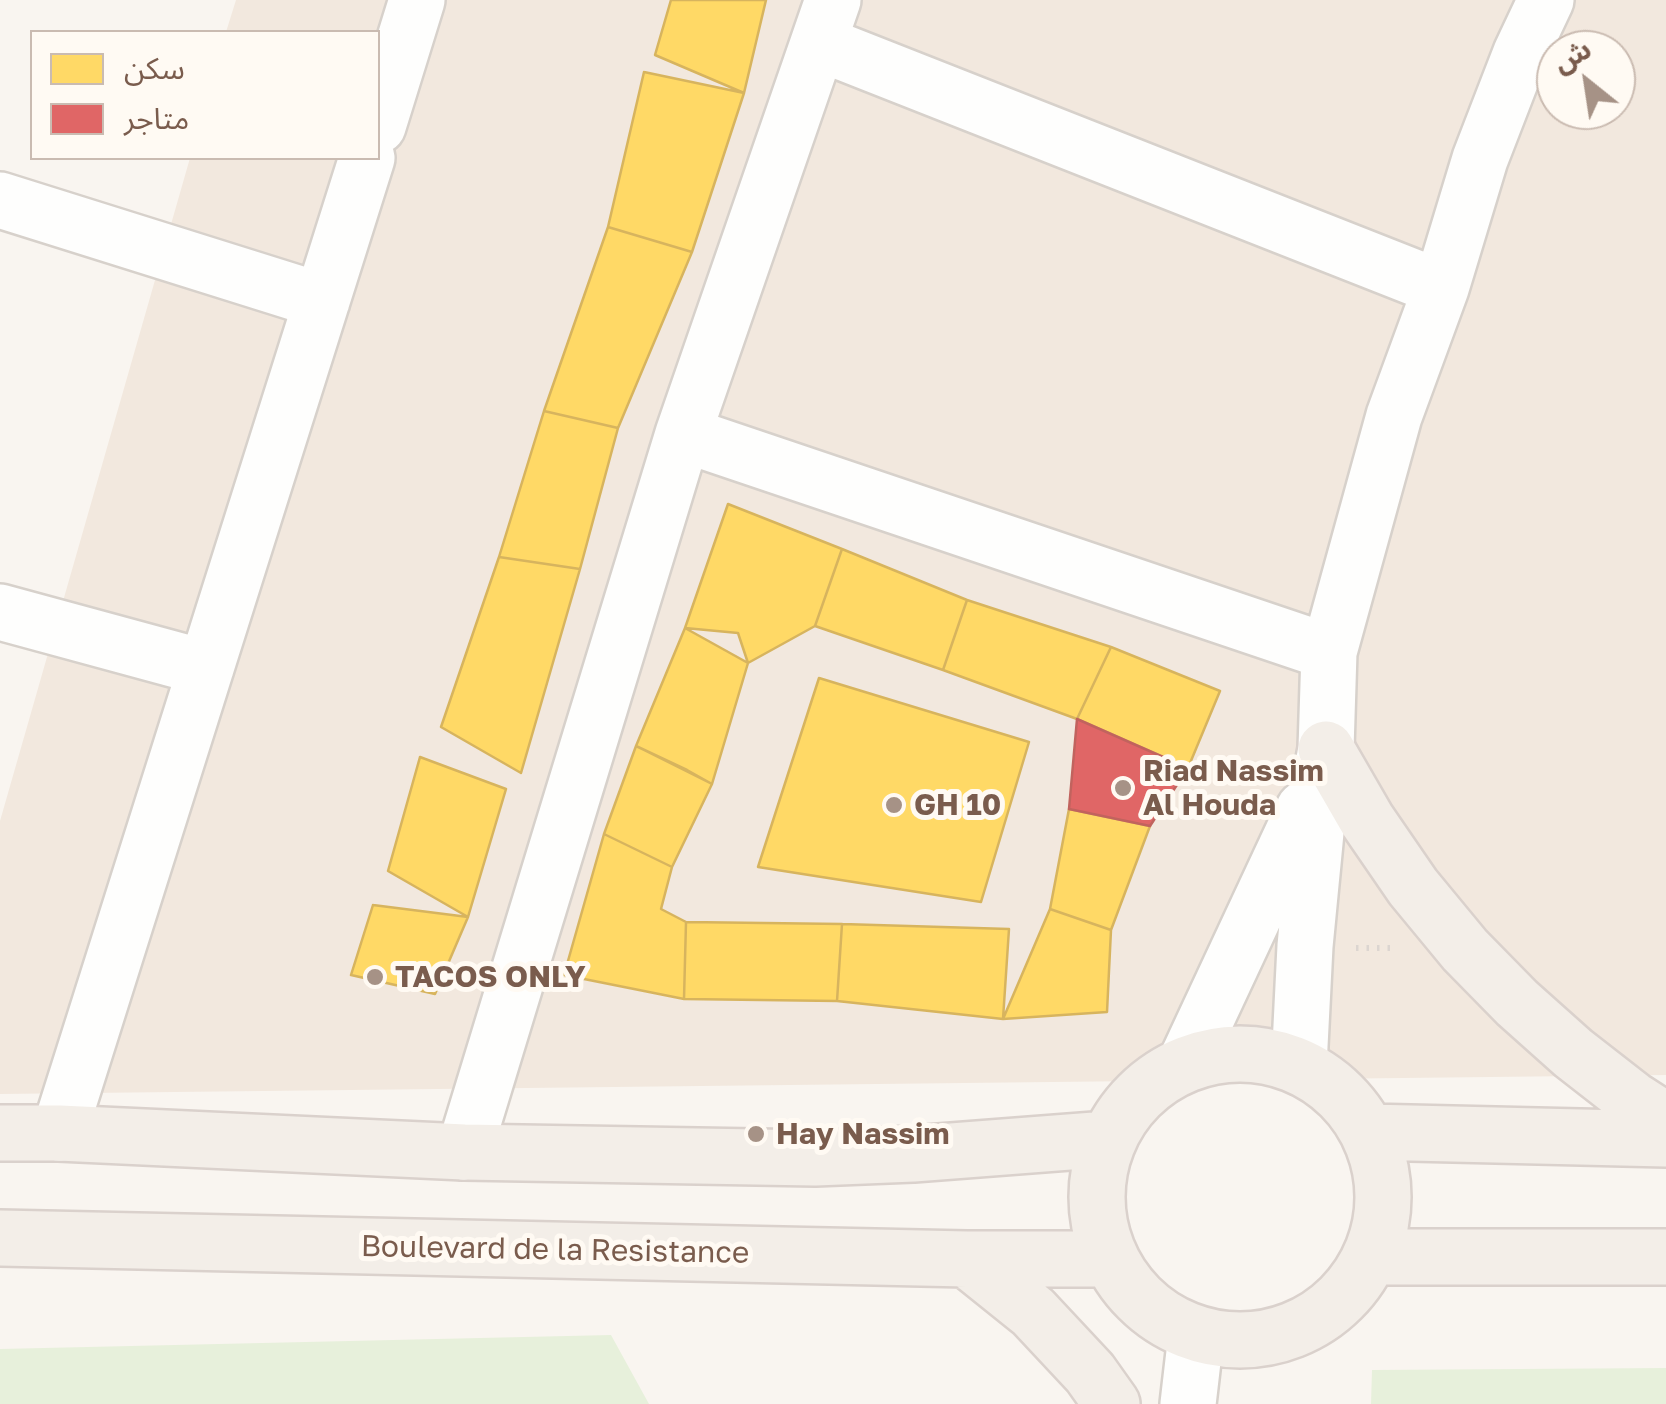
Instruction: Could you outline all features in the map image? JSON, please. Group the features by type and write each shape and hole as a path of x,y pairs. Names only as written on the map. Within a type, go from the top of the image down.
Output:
{"main road":[{"path":"1324,759 1413,887 1465,950 1573,1053 1666,1121"},
{"path":"1222,1055 1261,1055 1298,1066 1339,1093 1368,1132 1382,1173 1383,1216 1370,1257 1347,1292 1316,1319 1278,1336 1237,1341 1196,1335 1160,1318 1131,1292 1110,1260 1097,1220 1097,1178 1108,1139 1128,1108 1153,1082 1185,1064 1222,1055"},
{"path":"0,1132 464,1152 815,1158 1108,1139"},
{"path":"1368,1132 1666,1139"},
{"name":"Boulevard de la Resistance","path":"0,1238 1110,1260"},
{"path":"1370,1257 1666,1257"},
{"path":"967,1259 1032,1312 1090,1373 1112,1404"}],"street":[{"path":"380,120 417,0"},
{"path":"1298,1066 1305,946 1324,759 1329,652 1394,416 1441,288 1480,159 1546,0"},
{"path":"464,1152 683,434 826,22 1441,288"},
{"path":"59,1133 367,160"},
{"path":"0,200 322,301"},
{"path":"683,434 1329,652"},
{"path":"0,612 206,668"},
{"path":"1185,1064 1324,759"},
{"path":"1188,1404 1196,1335"}],"path":[{"path":"1305,946 1465,950"}],"shaded area":[{"path":"236,0 1666,0 1666,1075 0,1094 0,821 189,160 380,160 380,30 227,30"}],"green space":[{"path":"611,1335 649,1404 0,1404 0,1349"},
{"path":"1666,1368 1666,1404 1371,1404 1372,1370"}],"building: سكن":[{"path":"671,0 766,0 744,93 655,55"},
{"path":"644,72 744,93 692,252 608,227"},
{"path":"608,227 692,252 618,428 544,411"},
{"path":"544,411 618,428 580,569 499,557"},
{"path":"728,504 842,549 815,626 748,663 738,633 685,628"},
{"path":"842,549 967,600 943,670 815,626"},
{"path":"499,557 580,569 521,773 441,727"},
{"path":"967,600 1111,647 1077,719 943,670"},
{"path":"685,628 748,663 712,784 636,746"},
{"path":"1111,647 1220,691 1188,768 1077,719"},
{"name":"GH 10","path":"819,678 1029,742 981,902 758,867"},
{"path":"636,746 712,784 672,867 604,834"},
{"path":"420,757 506,789 468,917 388,871"},
{"path":"1069,809 1150,826 1111,930 1050,909"},
{"path":"604,834 672,867 661,909 686,922 684,999 564,975"},
{"path":"373,905 468,917 435,994 351,975"},
{"path":"1050,909 1111,930 1107,1012 1003,1019"},
{"path":"686,922 842,924 837,1001 684,999"},
{"path":"842,924 1009,929 1003,1019 837,1001"}],"building: متاجر":[{"name":"Riad Nassim Al Houda","path":"1077,719 1188,768 1150,826 1069,809"}],"place":[{"name":"Riad Nassim Al Houda","path":"1123,788"},
{"name":"GH 10","path":"894,805"},
{"name":"TACOS ONLY","path":"375,977"},
{"name":"Hay Nassim","path":"756,1134"}]}
